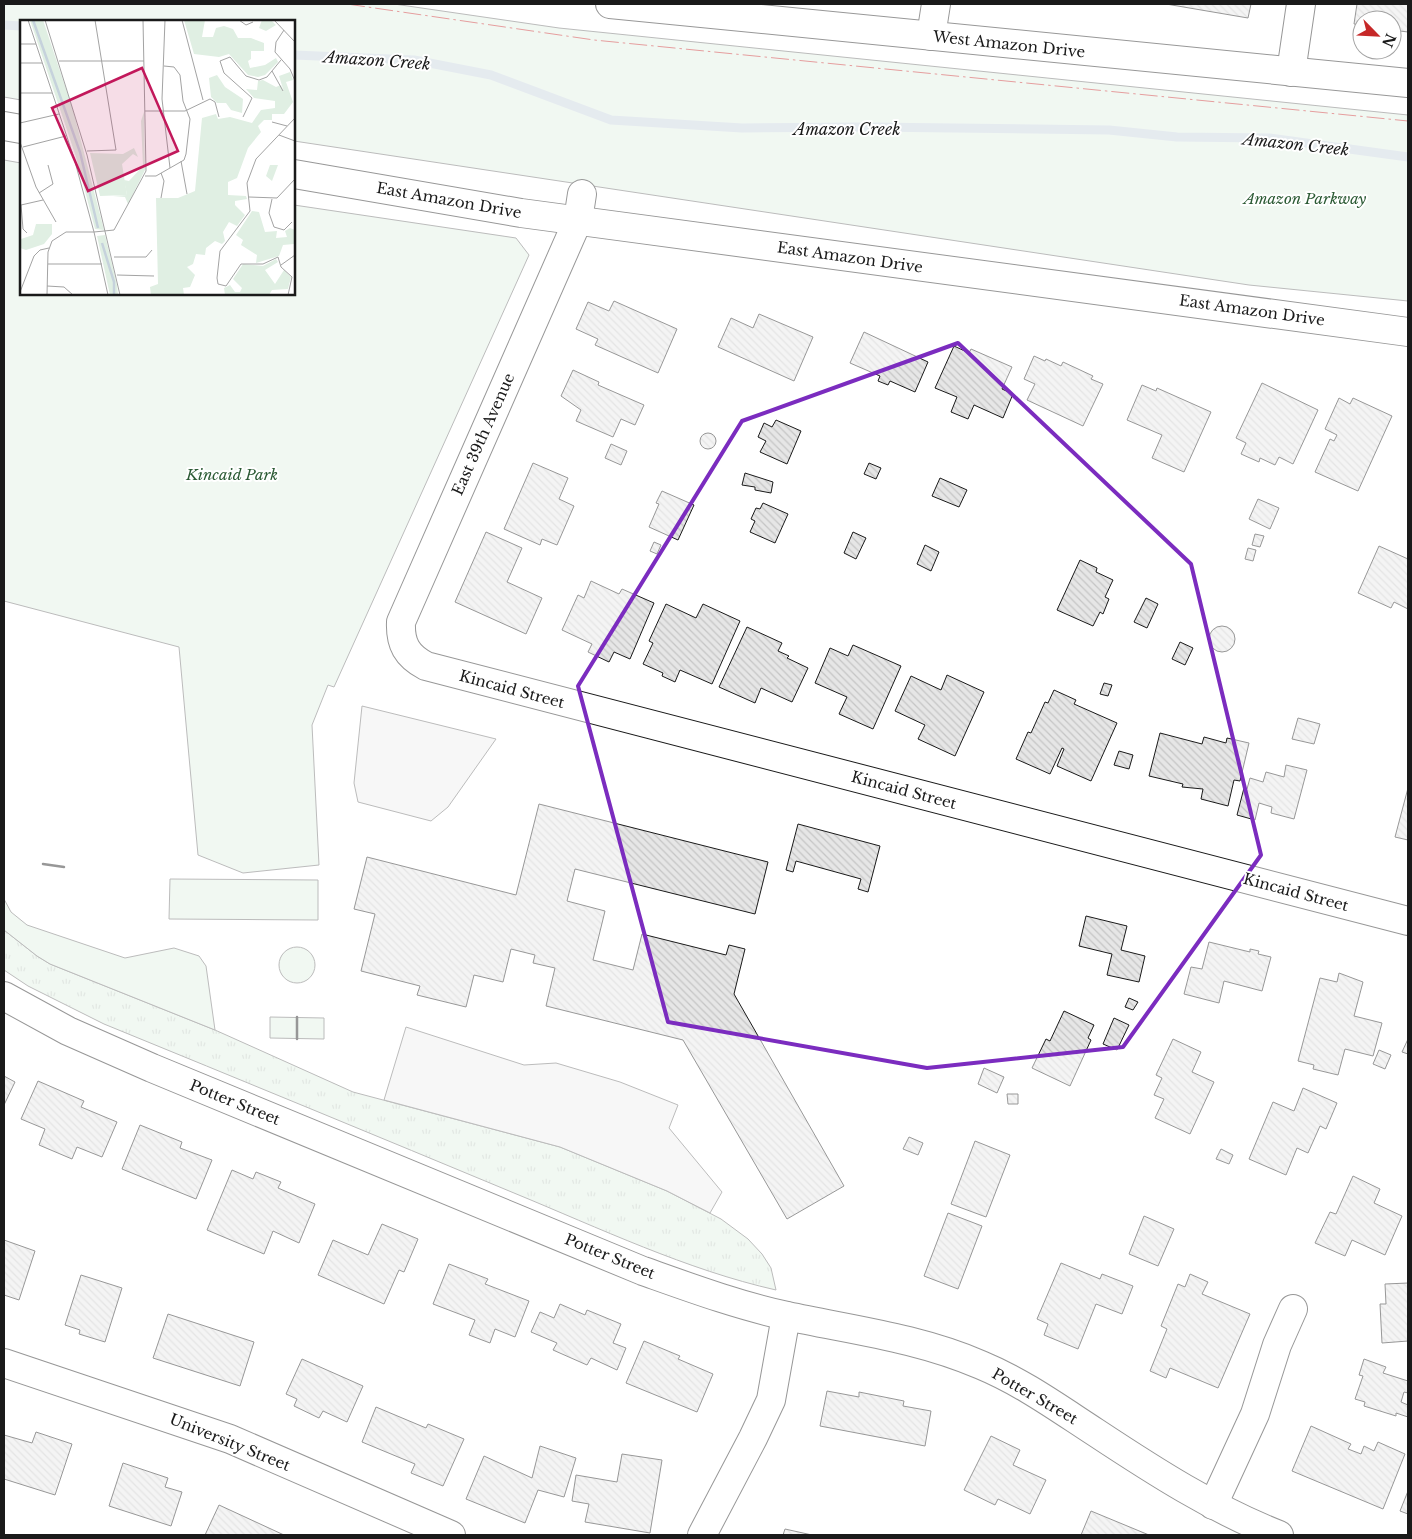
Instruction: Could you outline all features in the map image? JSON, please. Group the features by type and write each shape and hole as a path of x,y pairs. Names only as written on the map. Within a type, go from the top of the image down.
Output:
{"street":[{"name":"West Amazon Drive","path":"610,4 1408,83"},
{"path":"931,36 936,4"},
{"path":"1291,72 1301,4"},
{"path":"4,126 20,129"},
{"name":"East Amazon Drive","path":"295,174 521,213 1408,332"},
{"name":"East 39th Avenue","path":"405,650 400,637 401,622 578,220 582,194"},
{"name":"Kincaid Street","path":"405,650 414,660 426,666 1408,921"},
{"name":"Potter Street","path":"4,996 68,1030 152,1068 573,1242 718,1298 786,1316 930,1346 981,1365 1029,1389 1160,1474 1213,1505 1279,1535"},
{"path":"1213,1505 1255,1414 1276,1346 1293,1309"},
{"path":"702,1535 754,1438 771,1400 786,1316"},
{"name":"University Street","path":"4,1363 230,1439 452,1535"}],"highlighted area":[{"path":"958,343 1191,564 1261,855 1123,1047 927,1068 668,1022 578,686 742,421"}],"green space":[{"name":"Amazon Parkway","path":"4,4 394,4 559,28 1408,115 1408,301 1249,285 295,141 295,20 20,20 20,100 4,97"},
{"name":"Kincaid Park","path":"4,160 20,163 20,295 295,295 295,205 516,238 529,255 334,687 328,685 312,725 319,865 243,873 198,855 179,647 4,601"},
{"path":"170,879 318,880 318,920 169,919"},
{"path":"4,899 11,912 27,925 125,958 174,948 199,956 206,966 215,1030 50,964 37,956 4,930"},
{"path":"4,930 50,964 215,1030 353,1092 560,1147 667,1191 721,1219 748,1239 762,1254 771,1268 776,1290 743,1282 676,1260 104,1024 28,986 4,970"},
{"path":"297,947 304,948 310,952 314,958 314,972 310,978 304,982 297,983 290,982 284,978 280,972 279,965 280,958 284,952 290,948"},
{"path":"270,1017 324,1018 324,1039 270,1038"}],"shaded area":[{"path":"362,706 496,739 448,807 431,821 358,802 354,783"},
{"path":"406,1027 524,1065 556,1063 620,1082 678,1105 669,1128 722,1192 710,1213 667,1191 560,1147 384,1100"}],"building":[{"path":"1166,4 1251,4 1248,18"},
{"path":"1357,4 1408,4 1408,32 1402,31 1402,10 1356,10"},
{"path":"614,301 677,329 658,373 595,345 598,339 576,329 588,302 609,311"},
{"path":"759,314 813,337 794,381 718,347 731,318 753,328"},
{"path":"864,332 928,362 915,392 890,381 888,385 878,381 880,376 850,363"},
{"path":"954,346 969,353 971,349 1012,367 1002,389 1013,394 1003,418 974,405 968,419 951,412 957,397 935,388"},
{"path":"1034,356 1061,366 1063,362 1093,376 1091,379 1103,384 1083,426 1027,400 1035,384 1024,379"},
{"path":"573,370 599,382 598,385 644,405 635,425 621,419 613,437 576,421 581,410 561,396"},
{"path":"1262,383 1318,410 1293,464 1279,457 1275,465 1260,458 1259,462 1241,454 1246,443 1236,438"},
{"path":"1142,385 1156,391 1157,388 1211,412 1184,472 1152,458 1162,435 1127,420"},
{"path":"1339,398 1350,404 1353,398 1392,416 1358,491 1315,472 1330,439 1334,441 1337,435 1325,429"},
{"path":"776,420 801,431 787,464 760,452 766,441 758,437 764,423 772,427"},
{"path":"708,433 716,441 708,449 700,441"},
{"path":"611,444 627,451 621,465 605,458"},
{"path":"533,463 568,478 559,499 574,506 557,545 542,539 540,545 504,529"},
{"path":"869,463 881,468 876,479 864,474"},
{"path":"745,473 773,482 771,493 755,490 755,487 742,485"},
{"path":"940,478 967,490 959,507 932,496"},
{"path":"662,491 694,505 678,540 649,527 659,504 656,503"},
{"path":"1258,499 1279,508 1270,529 1249,519"},
{"path":"763,503 788,514 775,543 750,532 755,521 751,519 756,508 760,509"},
{"path":"486,532 522,548 507,582 542,598 526,634 455,602"},
{"path":"853,532 866,538 856,559 844,553"},
{"path":"1255,534 1264,536 1260,547 1252,545"},
{"path":"654,542 661,545 657,554 650,551"},
{"path":"925,545 939,552 931,571 917,564"},
{"path":"1379,546 1408,559 1408,609 1394,602 1391,608 1358,593"},
{"path":"1248,548 1256,550 1253,561 1245,559"},
{"path":"1080,560 1097,568 1096,572 1113,580 1105,597 1109,599 1103,614 1100,612 1093,626 1057,610"},
{"path":"591,581 619,594 622,589 654,603 630,659 614,652 609,662 588,652 592,644 562,630 578,595 584,598"},
{"path":"1146,598 1158,604 1147,628 1134,622"},
{"path":"666,604 696,618 703,604 740,621 712,684 680,670 675,682 662,676 663,673 643,664 653,643 649,641"},
{"path":"1222,626 1231,630 1235,639 1231,648 1222,652 1213,648 1209,639 1213,630"},
{"path":"747,627 782,643 778,651 789,656 787,658 808,668 792,702 761,688 755,703 719,687"},
{"path":"1180,642 1193,648 1185,665 1172,659"},
{"path":"853,645 901,666 873,729 839,714 847,697 815,683 830,648 848,656"},
{"path":"947,675 984,692 955,756 918,739 925,725 895,711 911,676 941,690"},
{"path":"1104,683 1112,685 1108,696 1100,694"},
{"path":"1054,690 1076,700 1074,704 1117,723 1091,781 1057,766 1064,749 1062,748 1050,774 1016,759 1028,732 1031,733 1045,702 1048,703"},
{"path":"1298,718 1320,724 1314,744 1292,739"},
{"path":"1160,733 1202,744 1204,737 1226,743 1227,738 1249,743 1240,781 1234,780 1228,806 1201,799 1203,789 1182,787 1183,784 1149,776"},
{"path":"1119,751 1133,755 1129,769 1114,765"},
{"path":"1286,765 1307,770 1294,819 1271,813 1272,807 1259,803 1255,820 1237,815 1244,788 1247,789 1250,778 1263,782 1266,772 1284,777"},
{"path":"1408,788 1408,840 1395,837"},
{"path":"539,804 768,862 755,914 575,869 567,901 605,911 593,960 633,970 642,934 726,955 729,945 745,949 734,994 844,1186 787,1219 683,1040 546,1006 555,968 533,963 535,955 511,949 503,982 474,975 466,1007 417,995 420,986 361,971 375,914 354,909 367,857 516,895"},
{"path":"798,824 880,846 868,892 858,889 861,879 796,861 793,872 786,870"},
{"path":"1086,916 1127,926 1121,950 1145,956 1139,982 1107,975 1112,954 1079,946"},
{"path":"1209,942 1250,952 1250,949 1259,951 1258,954 1271,957 1262,991 1224,981 1219,1003 1184,994 1191,967 1202,969"},
{"path":"1339,973 1363,982 1354,1016 1382,1023 1373,1056 1345,1049 1338,1075 1313,1069 1314,1065 1298,1061 1320,978 1337,982"},
{"path":"1129,998 1138,1002 1133,1010 1125,1007"},
{"path":"1064,1011 1094,1025 1088,1038 1091,1040 1070,1086 1032,1068 1046,1039 1050,1041"},
{"path":"1114,1018 1129,1025 1117,1050 1103,1044"},
{"path":"1173,1039 1201,1052 1192,1072 1214,1082 1190,1134 1155,1118 1164,1099 1154,1095 1162,1078 1156,1075"},
{"path":"1408,1039 1408,1054 1402,1052"},
{"path":"1379,1050 1391,1055 1385,1069 1373,1064"},
{"path":"984,1068 1004,1077 997,1093 978,1084"},
{"path":"4,1076 15,1082 4,1105"},
{"path":"38,1081 84,1101 81,1107 117,1122 102,1157 77,1147 72,1159 39,1145 45,1129 21,1119"},
{"path":"1303,1088 1337,1103 1326,1129 1320,1126 1308,1153 1297,1148 1286,1175 1249,1159 1273,1102 1294,1111"},
{"path":"1007,1094 1018,1094 1018,1104 1008,1104"},
{"path":"140,1125 182,1142 180,1148 212,1160 196,1199 122,1169"},
{"path":"909,1137 923,1143 918,1155 903,1149"},
{"path":"975,1141 1010,1155 986,1217 951,1204"},
{"path":"1221,1149 1233,1155 1229,1164 1216,1159"},
{"path":"232,1170 253,1179 256,1172 281,1182 278,1188 315,1204 299,1243 273,1231 264,1254 207,1230"},
{"path":"1353,1176 1380,1189 1374,1203 1402,1216 1385,1255 1352,1240 1345,1256 1315,1243 1330,1212 1336,1214"},
{"path":"948,1213 982,1226 958,1289 924,1276"},
{"path":"1144,1216 1174,1229 1158,1266 1129,1254"},
{"path":"382,1224 418,1239 404,1272 399,1270 384,1304 318,1275 333,1240 368,1255"},
{"path":"4,1240 35,1251 19,1300 4,1295"},
{"path":"1061,1263 1100,1279 1102,1274 1133,1286 1122,1314 1096,1304 1078,1349 1044,1335 1048,1324 1037,1319"},
{"path":"449,1264 488,1279 485,1284 529,1301 515,1337 495,1329 490,1343 469,1335 475,1320 433,1304"},
{"path":"1190,1274 1208,1282 1202,1294 1250,1314 1218,1388 1170,1368 1166,1378 1150,1371 1167,1329 1161,1326 1178,1284 1185,1287"},
{"path":"81,1275 122,1288 105,1342 79,1334 80,1330 65,1325"},
{"path":"1408,1283 1408,1341 1382,1343 1380,1304 1386,1304 1385,1284"},
{"path":"560,1304 585,1315 587,1310 621,1324 613,1343 626,1348 617,1370 591,1358 587,1365 553,1350 557,1343 531,1332 540,1312 554,1318"},
{"path":"168,1314 254,1342 240,1386 153,1358"},
{"path":"644,1341 680,1356 678,1359 713,1374 697,1412 626,1383"},
{"path":"302,1359 363,1386 347,1422 323,1411 319,1418 294,1406 297,1399 286,1394"},
{"path":"1364,1359 1386,1367 1383,1373 1408,1381 1408,1393 1404,1392 1401,1402 1408,1405 1408,1417 1396,1413 1396,1416 1364,1406 1365,1402 1355,1399 1363,1376 1359,1375"},
{"path":"827,1391 859,1397 859,1392 904,1401 903,1406 931,1411 925,1446 820,1426"},
{"path":"376,1407 426,1428 428,1424 464,1439 443,1486 411,1473 415,1464 362,1442"},
{"path":"1311,1426 1351,1444 1348,1449 1361,1454 1364,1446 1374,1451 1378,1442 1405,1454 1383,1509 1292,1471"},
{"path":"36,1432 72,1444 55,1495 4,1479 4,1435 32,1443"},
{"path":"991,1436 1020,1450 1013,1465 1046,1480 1030,1514 998,1499 995,1505 964,1490"},
{"path":"540,1446 576,1458 564,1497 538,1490 525,1523 466,1499 484,1456 532,1478"},
{"path":"622,1454 662,1460 650,1533 585,1522 589,1504 572,1501 576,1475 617,1482"},
{"path":"123,1463 168,1478 165,1487 182,1492 171,1526 109,1506"},
{"path":"1408,1491 1408,1514 1400,1511"},
{"path":"219,1505 284,1535 205,1535"},
{"path":"1091,1511 1149,1535 1081,1535"},
{"path":"785,1529 812,1535 783,1535"}],"waterway":[{"name":"Amazon Creek","path":"4,25 20,26"},
{"name":"Amazon Creek","path":"295,55 414,60 491,75 611,120 742,128 869,127 1109,130 1177,137 1269,138 1408,157"}],"wall":[{"path":"43,864 64,867"},
{"path":"297,1017 297,1039"}],"power":[{"path":"347,4 594,40 1408,121"}]}
